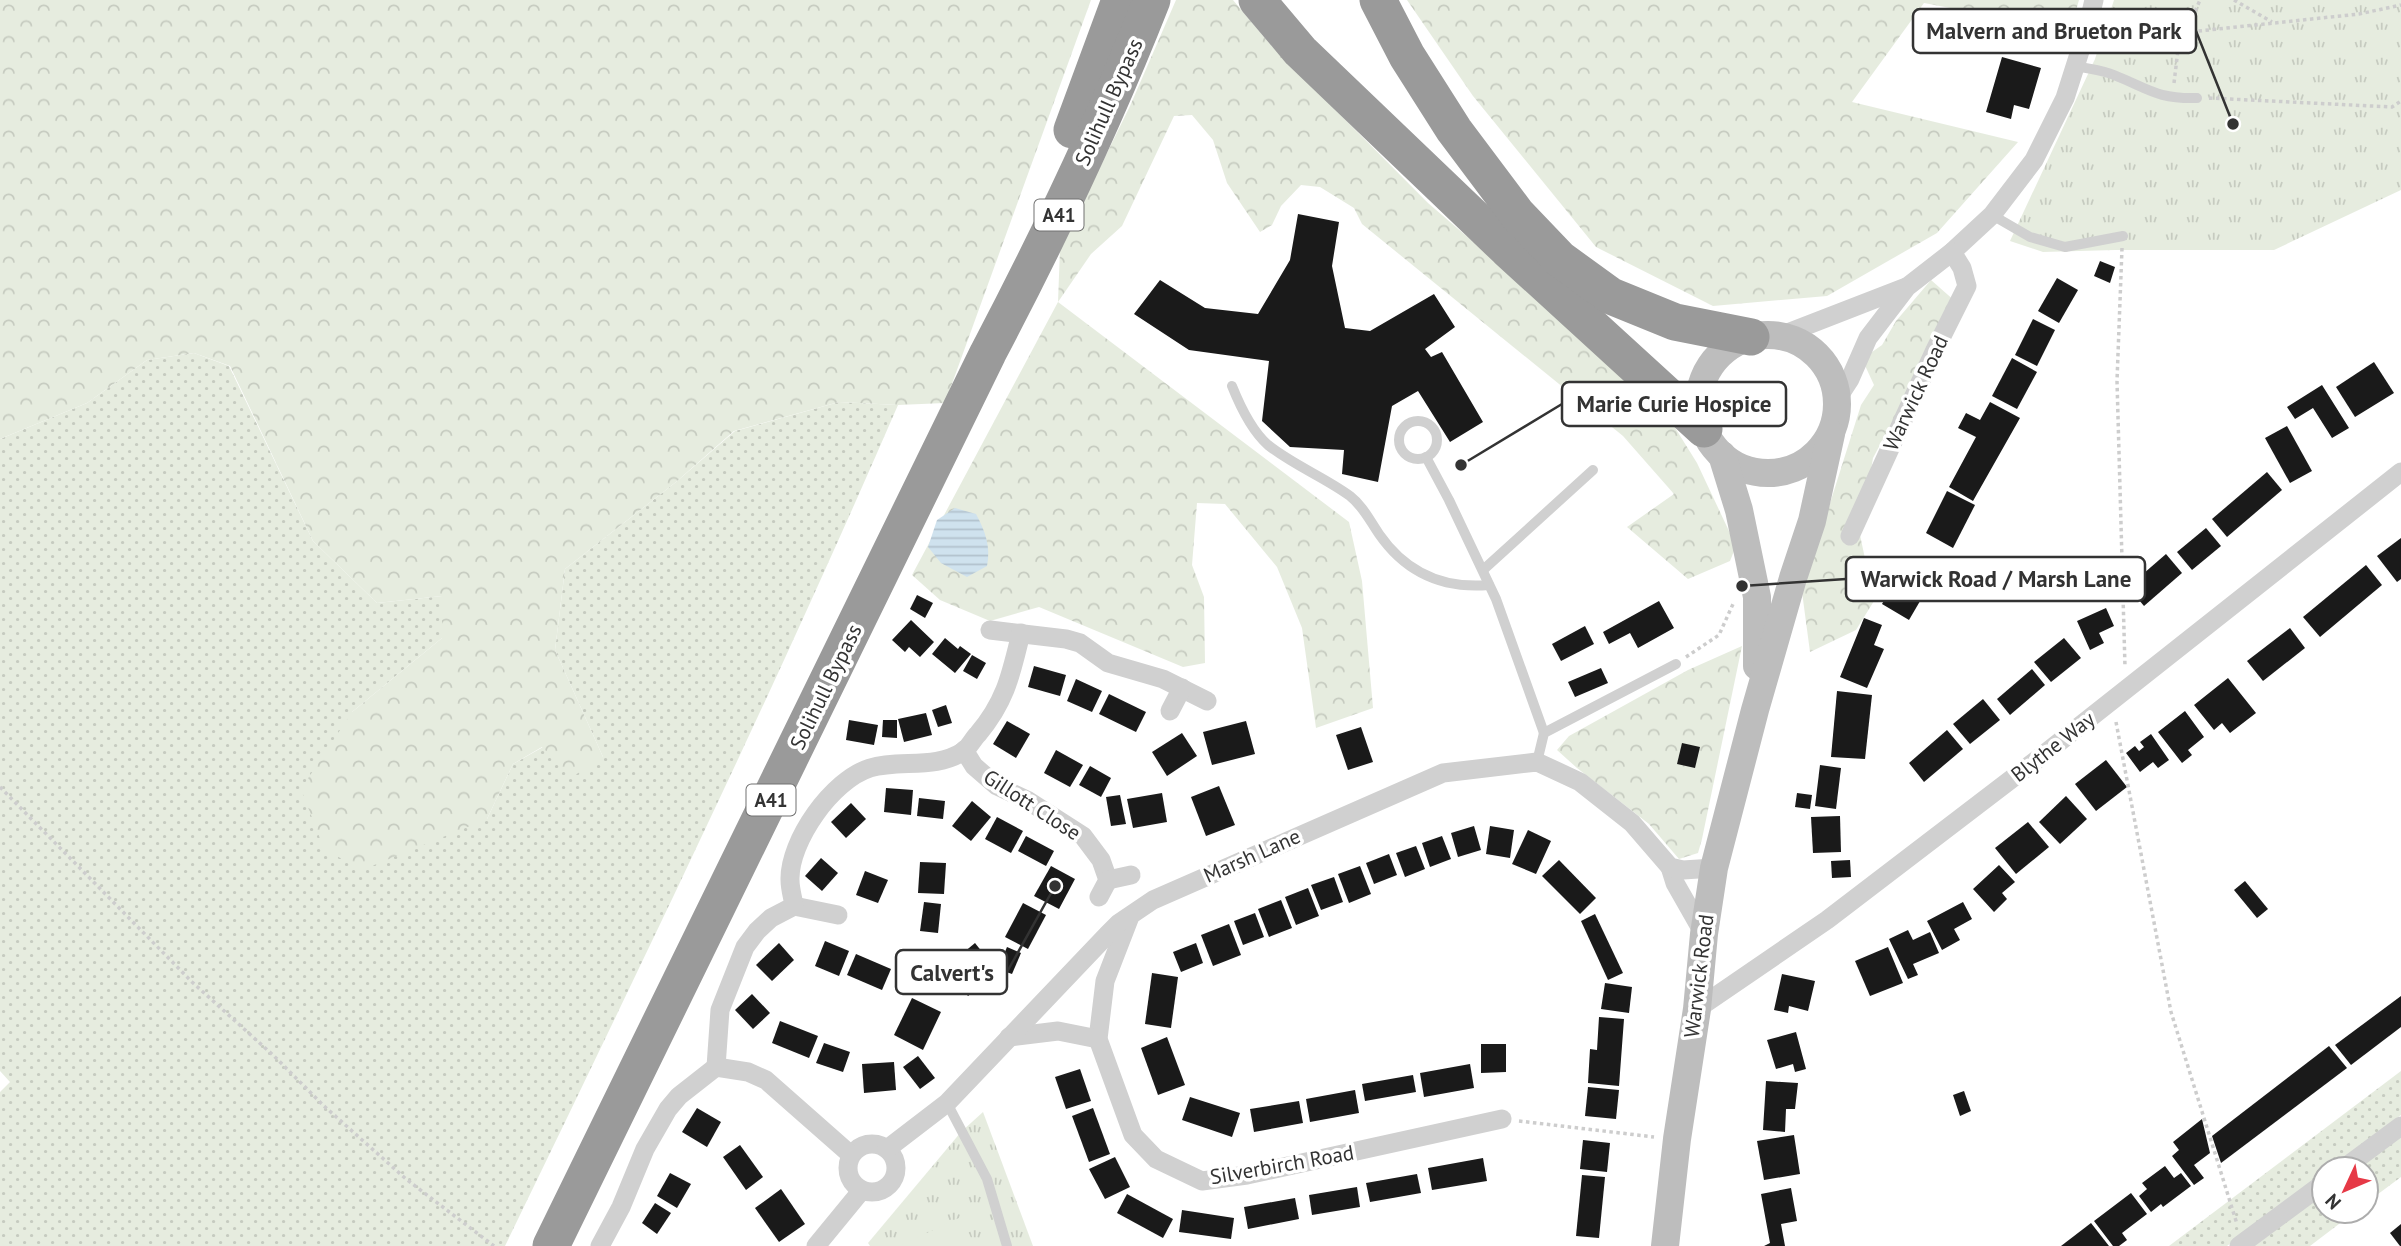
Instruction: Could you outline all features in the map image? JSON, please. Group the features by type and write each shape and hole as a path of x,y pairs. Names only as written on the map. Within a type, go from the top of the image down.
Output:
{"highway":[{"name":"Solihull Bypass","path":"988,353 1120,0"},
{"name":"Solihull Bypass","path":"551,1246 988,353 1051,234 1124,73 1152,0"},
{"path":"1257,0 1300,51 1713,442"},
{"path":"1378,0 1407,56 1454,130 1517,214 1560,258 1611,296 1675,322 1765,336"}],"main road":[{"path":"1765,336 1802,344 1820,358 1832,377 1838,399 1837,416 1831,433 1819,451 1802,464 1782,472 1760,473 1740,467 1713,442 1699,407 1702,383 1713,363 1729,347 1765,336"},
{"name":"Warwick Road","path":"1665,1246 1676,1139 1697,1009 1714,868 1755,710 1812,521 1831,433"},
{"name":"Warwick Road","path":"1713,442 1740,510 1757,597 1755,710"}],"street":[{"path":"1838,399 1868,338 1907,287 1952,252 1992,215 2034,160 2065,98 2094,0"},
{"name":"Warwick Road","path":"1850,536 1967,286 1962,268 1952,252"},
{"path":"1765,336 1907,287"},
{"name":"Blythe Way","path":"1697,1009 1827,920 2107,705 2401,472"},
{"path":"990,630 1080,643 1108,663 1163,679 1207,701"},
{"path":"794,906 790,879 794,854 814,814 853,777 870,769 893,765 921,765 964,750 988,723 1002,700 1021,633"},
{"path":"1170,712 1182,688"},
{"name":"Gillott Close","path":"964,750 974,766 997,786 1027,800 1083,836 1101,860 1104,889 1130,875"},
{"path":"1537,762 1580,782 1632,823 1670,867 1675,883 1704,934"},
{"name":"Marsh Lane","path":"887,1149 947,1102 1107,935 1153,900 1443,773 1537,762"},
{"path":"1670,867 1683,870 1714,868"},
{"path":"716,1068 720,1010 745,947 757,931 771,918 794,906 838,915"},
{"name":"Silverbirch Road","path":"1130,917 1105,981 1098,1039 1133,1135 1156,1159 1202,1181 1247,1175 1502,1119"},
{"path":"1009,1037 1058,1031 1098,1039"},
{"path":"600,1246 621,1207 645,1149 668,1109 692,1084 716,1068 748,1072 766,1080 851,1155"},
{"path":"2362,1155 2401,1126"},
{"path":"874,1144 887,1149 895,1160 895,1174 888,1186 876,1192 862,1190 852,1182 847,1168 851,1155 861,1146 874,1144"},
{"path":"816,1246 862,1190"},
{"path":"2241,1245 2310,1193"}],"lane":[{"path":"2076,66 2112,74 2142,89 2172,99 2197,98"},
{"path":"1992,215 2030,237 2065,247 2123,236"},
{"path":"1232,386 1255,429 1266,443 1351,497 1398,557 1418,571 1450,584 1489,584"},
{"path":"1426,457 1489,584 1544,733 1537,762"},
{"path":"1482,570 1593,470"},
{"path":"1544,733 1676,664"},
{"path":"947,1102 987,1179 1007,1246"}],"path":[{"path":"2172,99 2180,33 2194,14 2200,0"},
{"path":"2234,0 2273,23"},
{"path":"2087,29 2118,43 2180,33 2359,14 2401,5"},
{"path":"2197,98 2392,107 2401,101"},
{"path":"2123,236 2117,381 2126,690"},
{"path":"2107,705 2117,724 2171,1012 2241,1245"},
{"path":"0,787 192,982 274,1056 324,1106 406,1178 494,1246"},
{"path":"1502,1119 1676,1139"}],"green space":[{"path":"0,0 1091,0 945,403 898,405 839,402 734,431 676,482 565,569 555,650 603,757 572,777 542,747 513,764 487,819 362,870 324,849 301,789 352,712 442,638 442,596 377,603 313,541 230,366 194,353 147,360 87,403 0,439"},
{"path":"1176,0 1233,0 1270,44 1428,203 1664,410 1697,463 1736,546 1730,561 1688,579 1627,527 1674,494 1623,436 1362,224 1354,208 1320,187 1301,185 1281,206 1272,225 1260,232 1227,183 1213,140 1192,115 1174,116 1122,226 1091,254 1058,302 1060,249 1130,106"},
{"path":"1407,0 2079,0 2070,31 1924,3 1852,102 2018,142 1937,233 1827,296 1713,306 1596,247 1473,96"},
{"path":"2114,0 2401,0 2401,190 2274,250 2043,252 2010,241 2095,59"},
{"path":"1931,280 1956,302 1873,458 1860,535 1874,601 1856,630 1810,652 1802,592 1861,405 1874,385 1862,359 1882,345 1896,321"},
{"path":"1058,302 1349,522 1362,581 1373,708 1316,728 1302,628 1277,567 1225,504 1197,503 1192,565 1204,597 1205,663 1183,667 1039,607 990,621 940,600 912,575"},
{"path":"194,353 229,366 313,541 377,603 442,596 442,638 352,712 487,819 513,764 543,747 603,757 555,650 565,569 676,482 735,431 839,402 898,405 755,722 505,1246 0,1246 0,1092 10,1082 0,1071 0,439 87,403 147,360"},
{"path":"1742,646 1698,853 1679,859 1649,824 1557,750 1569,736 1688,670"},
{"path":"2401,1071 2401,1115 2348,1155 2310,1155 2310,1184 2227,1246 2169,1246"},
{"path":"983,1112 1033,1246 870,1246 868,1243 961,1132"},
{"path":"2401,1135 2401,1177 2380,1193 2380,1155 2375,1155"},
{"path":"2310,1204 2310,1225 2338,1225 2310,1246 2254,1246"},
{"path":"961,1217 975,1246 899,1246"}],"water":[{"path":"955,508 976,514 988,545 987,566 967,577 941,563 928,547 937,520"}],"building":[{"path":"2002,57 2041,68 2029,109 2014,105 2011,119 1986,112"},
{"path":"1298,214 1339,222 1332,266 1345,328 1370,331 1434,294 1455,327 1425,349 1431,357 1442,352 1483,422 1450,442 1418,391 1392,406 1378,482 1342,474 1344,450 1290,447 1262,421 1269,361 1189,350 1134,314 1160,280 1205,308 1258,314 1290,260"},
{"path":"2100,261 2115,267 2110,283 2094,276"},
{"path":"2057,278 2078,290 2059,323 2038,311"},
{"path":"2033,319 2055,330 2037,366 2015,355"},
{"path":"2012,358 2037,372 2017,409 1992,396"},
{"path":"2374,362 2394,393 2355,417 2336,387"},
{"path":"2322,385 2349,428 2332,438 2313,408 2295,419 2287,407"},
{"path":"1990,402 2020,418 1973,501 1949,487 1976,437 1958,428 1966,413 1980,420"},
{"path":"2287,426 2312,471 2290,483 2265,438"},
{"path":"2267,472 2282,490 2227,537 2212,519"},
{"path":"1947,491 1975,505 1953,548 1926,533"},
{"path":"2206,528 2221,546 2192,570 2177,552"},
{"path":"2401,538 2401,579 2397,582 2377,556"},
{"path":"2166,554 2182,573 2144,606 2128,587"},
{"path":"1910,556 1937,572 1909,620 1882,604"},
{"path":"2366,565 2382,585 2320,637 2303,617"},
{"path":"917,595 933,603 925,618 910,609"},
{"path":"1659,601 1674,628 1638,648 1630,633 1609,644 1603,632"},
{"path":"2106,608 2114,626 2099,633 2104,643 2090,650 2077,621"},
{"path":"1864,618 1882,625 1874,645 1884,649 1867,688 1840,677"},
{"path":"911,620 934,642 920,657 909,647 905,652 892,640"},
{"path":"1585,626 1594,644 1561,661 1552,644"},
{"path":"2290,628 2305,648 2263,681 2247,661"},
{"path":"945,638 958,649 960,646 971,654 955,673 932,654"},
{"path":"2064,638 2081,658 2051,682 2034,662"},
{"path":"972,655 986,663 977,679 963,671"},
{"path":"1034,666 1066,675 1060,696 1028,687"},
{"path":"1601,668 1608,683 1575,697 1568,682"},
{"path":"2032,669 2045,685 2010,715 1997,699"},
{"path":"2228,678 2256,713 2230,733 2222,723 2214,730 2194,705"},
{"path":"1076,679 1102,691 1092,712 1067,701"},
{"path":"1837,691 1872,695 1865,759 1831,757"},
{"path":"1109,694 1146,712 1136,732 1099,714"},
{"path":"1983,699 2000,720 1970,744 1953,724"},
{"path":"946,705 952,723 938,727 932,710"},
{"path":"2185,711 2204,737 2188,750 2192,755 2182,763 2158,732"},
{"path":"926,713 932,735 904,742 898,719"},
{"path":"849,720 878,725 874,745 846,740"},
{"path":"883,720 897,720 897,738 882,737"},
{"path":"1007,721 1030,734 1016,758 993,744"},
{"path":"1246,721 1255,754 1212,765 1203,732"},
{"path":"1361,727 1373,762 1348,770 1336,735"},
{"path":"1947,730 1963,749 1924,782 1909,763"},
{"path":"1182,733 1197,756 1167,776 1152,752"},
{"path":"2151,734 2169,760 2158,768 2153,762 2140,772 2126,753 2135,746 2139,751 2144,747 2140,742"},
{"path":"1682,743 1700,747 1695,768 1677,764"},
{"path":"1056,750 1083,765 1070,787 1044,773"},
{"path":"2106,760 2127,787 2096,811 2075,784"},
{"path":"1820,765 1841,768 1836,809 1815,806"},
{"path":"1090,766 1111,778 1101,797 1079,785"},
{"path":"1219,786 1235,825 1206,836 1191,797"},
{"path":"886,788 913,790 911,815 884,812"},
{"path":"1162,793 1167,822 1133,828 1127,799"},
{"path":"1797,793 1812,795 1810,809 1795,807"},
{"path":"1120,795 1126,824 1111,826 1106,797"},
{"path":"2066,796 2087,819 2060,844 2039,822"},
{"path":"919,798 945,801 943,819 917,816"},
{"path":"972,801 991,817 971,841 952,826"},
{"path":"851,803 866,819 846,838 831,822"},
{"path":"1840,816 1841,852 1813,853 1811,817"},
{"path":"997,817 1023,831 1011,853 985,839"},
{"path":"2028,822 2049,847 2016,874 1995,848"},
{"path":"1474,826 1481,850 1458,857 1451,833"},
{"path":"1490,826 1514,830 1510,858 1486,854"},
{"path":"1528,830 1551,841 1536,874 1512,864"},
{"path":"1026,836 1054,851 1046,866 1018,851"},
{"path":"1442,836 1451,859 1430,867 1422,843"},
{"path":"1416,846 1425,869 1405,877 1396,853"},
{"path":"1389,854 1397,875 1374,884 1366,863"},
{"path":"821,858 838,873 822,891 805,876"},
{"path":"1559,860 1596,898 1580,914 1542,876"},
{"path":"1850,860 1851,877 1832,878 1831,861"},
{"path":"920,862 946,863 944,894 918,893"},
{"path":"1999,865 2015,882 2002,893 2007,899 1994,912 1973,889"},
{"path":"1051,866 1075,879 1059,909 1034,896"},
{"path":"1360,866 1371,894 1349,903 1338,874"},
{"path":"865,871 888,880 878,903 856,895"},
{"path":"1334,877 1343,902 1321,910 1311,885"},
{"path":"2245,881 2268,909 2257,918 2234,890"},
{"path":"1308,888 1319,916 1296,925 1285,897"},
{"path":"1281,900 1292,928 1269,937 1258,909"},
{"path":"924,902 941,904 938,933 920,931"},
{"path":"1963,902 1972,919 1954,929 1960,940 1942,950 1927,921"},
{"path":"1023,903 1046,915 1028,949 1005,937"},
{"path":"1255,913 1264,937 1243,945 1234,921"},
{"path":"1595,914 1623,973 1608,980 1581,921"},
{"path":"1229,924 1241,955 1213,966 1201,935"},
{"path":"1908,930 1913,940 1930,932 1939,953 1913,964 1918,975 1908,979 1889,939"},
{"path":"825,941 849,951 839,976 815,966"},
{"path":"779,943 794,960 772,981 756,965"},
{"path":"975,943 998,972 968,996 945,968"},
{"path":"1196,943 1203,963 1181,972 1173,952"},
{"path":"1007,947 1021,953 1012,974 998,969"},
{"path":"1888,947 1903,983 1870,996 1855,961"},
{"path":"856,954 891,969 882,990 847,975"},
{"path":"1152,973 1178,977 1171,1028 1145,1024"},
{"path":"1782,974 1815,981 1808,1011 1789,1006 1788,1013 1774,1010"},
{"path":"1605,983 1632,987 1629,1013 1601,1009"},
{"path":"752,994 770,1013 753,1029 735,1010"},
{"path":"2401,996 2401,1027 2351,1065 2335,1045"},
{"path":"912,998 941,1012 923,1050 894,1035"},
{"path":"1599,1017 1624,1019 1619,1086 1588,1083 1590,1049 1597,1050"},
{"path":"780,1021 818,1036 809,1058 772,1043"},
{"path":"1796,1032 1806,1069 1795,1072 1793,1064 1776,1069 1767,1040"},
{"path":"1167,1037 1185,1085 1158,1095 1141,1048"},
{"path":"824,1043 850,1052 843,1072 816,1063"},
{"path":"1481,1044 1506,1044 1506,1072 1481,1073"},
{"path":"2329,1046 2347,1068 2221,1163 2212,1136"},
{"path":"918,1056 935,1078 920,1089 903,1067"},
{"path":"894,1062 896,1090 864,1093 862,1064"},
{"path":"1470,1064 1474,1088 1424,1097 1420,1073"},
{"path":"1080,1069 1091,1101 1066,1109 1055,1077"},
{"path":"1413,1075 1416,1092 1365,1101 1362,1084"},
{"path":"1766,1081 1798,1083 1795,1109 1786,1109 1785,1132 1763,1130"},
{"path":"1588,1087 1619,1090 1616,1119 1585,1116"},
{"path":"1355,1090 1359,1113 1310,1122 1306,1099"},
{"path":"1964,1091 1971,1111 1960,1116 1953,1095"},
{"path":"1190,1097 1240,1113 1232,1137 1182,1120"},
{"path":"1299,1101 1303,1123 1254,1132 1250,1109"},
{"path":"697,1108 721,1122 707,1147 682,1132"},
{"path":"1093,1108 1110,1154 1089,1162 1072,1116"},
{"path":"2202,1119 2210,1153 2194,1165 2204,1178 2194,1185 2172,1156 2179,1150 2173,1142"},
{"path":"1794,1135 1800,1174 1764,1180 1757,1141"},
{"path":"1583,1140 1610,1143 1607,1172 1580,1169"},
{"path":"740,1145 763,1177 746,1190 723,1157"},
{"path":"1115,1157 1130,1187 1105,1199 1089,1169"},
{"path":"1483,1158 1487,1181 1432,1190 1428,1168"},
{"path":"2165,1166 2174,1178 2181,1173 2191,1186 2163,1207 2161,1204 2151,1212 2139,1196 2147,1189 2142,1183"},
{"path":"670,1173 691,1184 677,1208 657,1196"},
{"path":"1417,1174 1421,1193 1370,1202 1366,1183"},
{"path":"1582,1175 1605,1177 1599,1238 1576,1236"},
{"path":"1357,1187 1360,1207 1312,1215 1309,1195"},
{"path":"1791,1188 1797,1221 1781,1224 1785,1246 1764,1246 1770,1243 1761,1194"},
{"path":"781,1189 805,1224 779,1242 755,1208"},
{"path":"2131,1193 2147,1214 2122,1233 2127,1240 2119,1246 2113,1246 2094,1221"},
{"path":"1127,1194 1173,1219 1163,1238 1117,1213"},
{"path":"1295,1198 1299,1219 1248,1229 1244,1207"},
{"path":"655,1203 671,1213 657,1234 642,1223"},
{"path":"1182,1210 1234,1218 1231,1239 1179,1232"},
{"path":"2091,1223 2109,1246 2061,1246"},
{"path":"2401,1224 2401,1246 2400,1246 2390,1233"}],"place":[{"name":"Malvern and Brueton Park","path":"2233,124"},
{"name":"Marie Curie Hospice","path":"1461,465"},
{"name":"Warwick Road / Marsh Lane","path":"1742,586"},
{"name":"Calvert's","path":"1055,886"}]}
